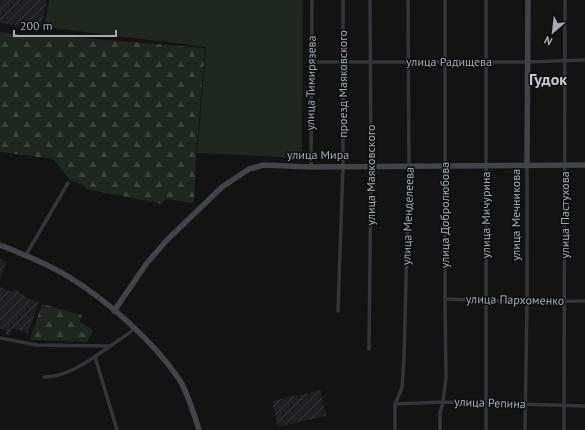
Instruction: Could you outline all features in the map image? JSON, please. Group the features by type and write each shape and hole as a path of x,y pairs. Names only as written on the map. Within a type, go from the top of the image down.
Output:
{"main road":[{"name":"улица Мечникова","path":"527,165 528,0"},
{"name":"улица Мира","path":"114,311 147,263 166,240 222,187 249,168 264,166 585,165"},
{"path":"0,245 26,255 69,277 114,311 156,349 180,380 194,412 199,430"}],"street":[{"name":"улица Тимирязева","path":"311,167 312,0"},
{"name":"проезд Маяковского","path":"338,311 343,166 343,0"},
{"name":"улица Маяковского","path":"369,349 371,166 370,0"},
{"name":"улица Менделеева","path":"396,430 395,404 402,388 409,166 408,0"},
{"name":"улица Добролюбова","path":"440,430 440,413 446,378 446,0"},
{"name":"улица Мичурина","path":"486,0 486,430"},
{"name":"улица Пастухова","path":"564,430 565,0"},
{"name":"улица Радищева","path":"312,62 528,62 585,60"},
{"name":"улица Мечникова","path":"525,430 527,165"},
{"path":"26,255 68,183"},
{"name":"улица Пархоменко","path":"445,299 527,302 585,301"},
{"path":"44,377 63,374 95,357 134,329"},
{"path":"0,338 37,345 109,346"},
{"path":"95,357 117,430"},
{"name":"улица Репина","path":"395,404 443,402 585,406"}],"shaded area":[{"path":"0,0 47,0 41,28 0,23"},
{"path":"0,259 6,262 0,279"},
{"path":"0,287 13,292 14,288 29,299 39,302 28,333 12,328 9,336 5,334 6,331 0,328"},
{"path":"321,390 326,416 278,427 272,401"}],"green space":[{"path":"49,0 303,0 302,158 197,153 206,47 44,27"},
{"path":"0,32 38,37 45,35 205,48 196,155 194,203 165,199 162,204 86,189 85,186 71,181 53,159 0,152"},
{"path":"42,304 82,315 80,322 93,330 87,342 30,340"}],"district":[{"name":"Гудок","path":"548,79"}]}
